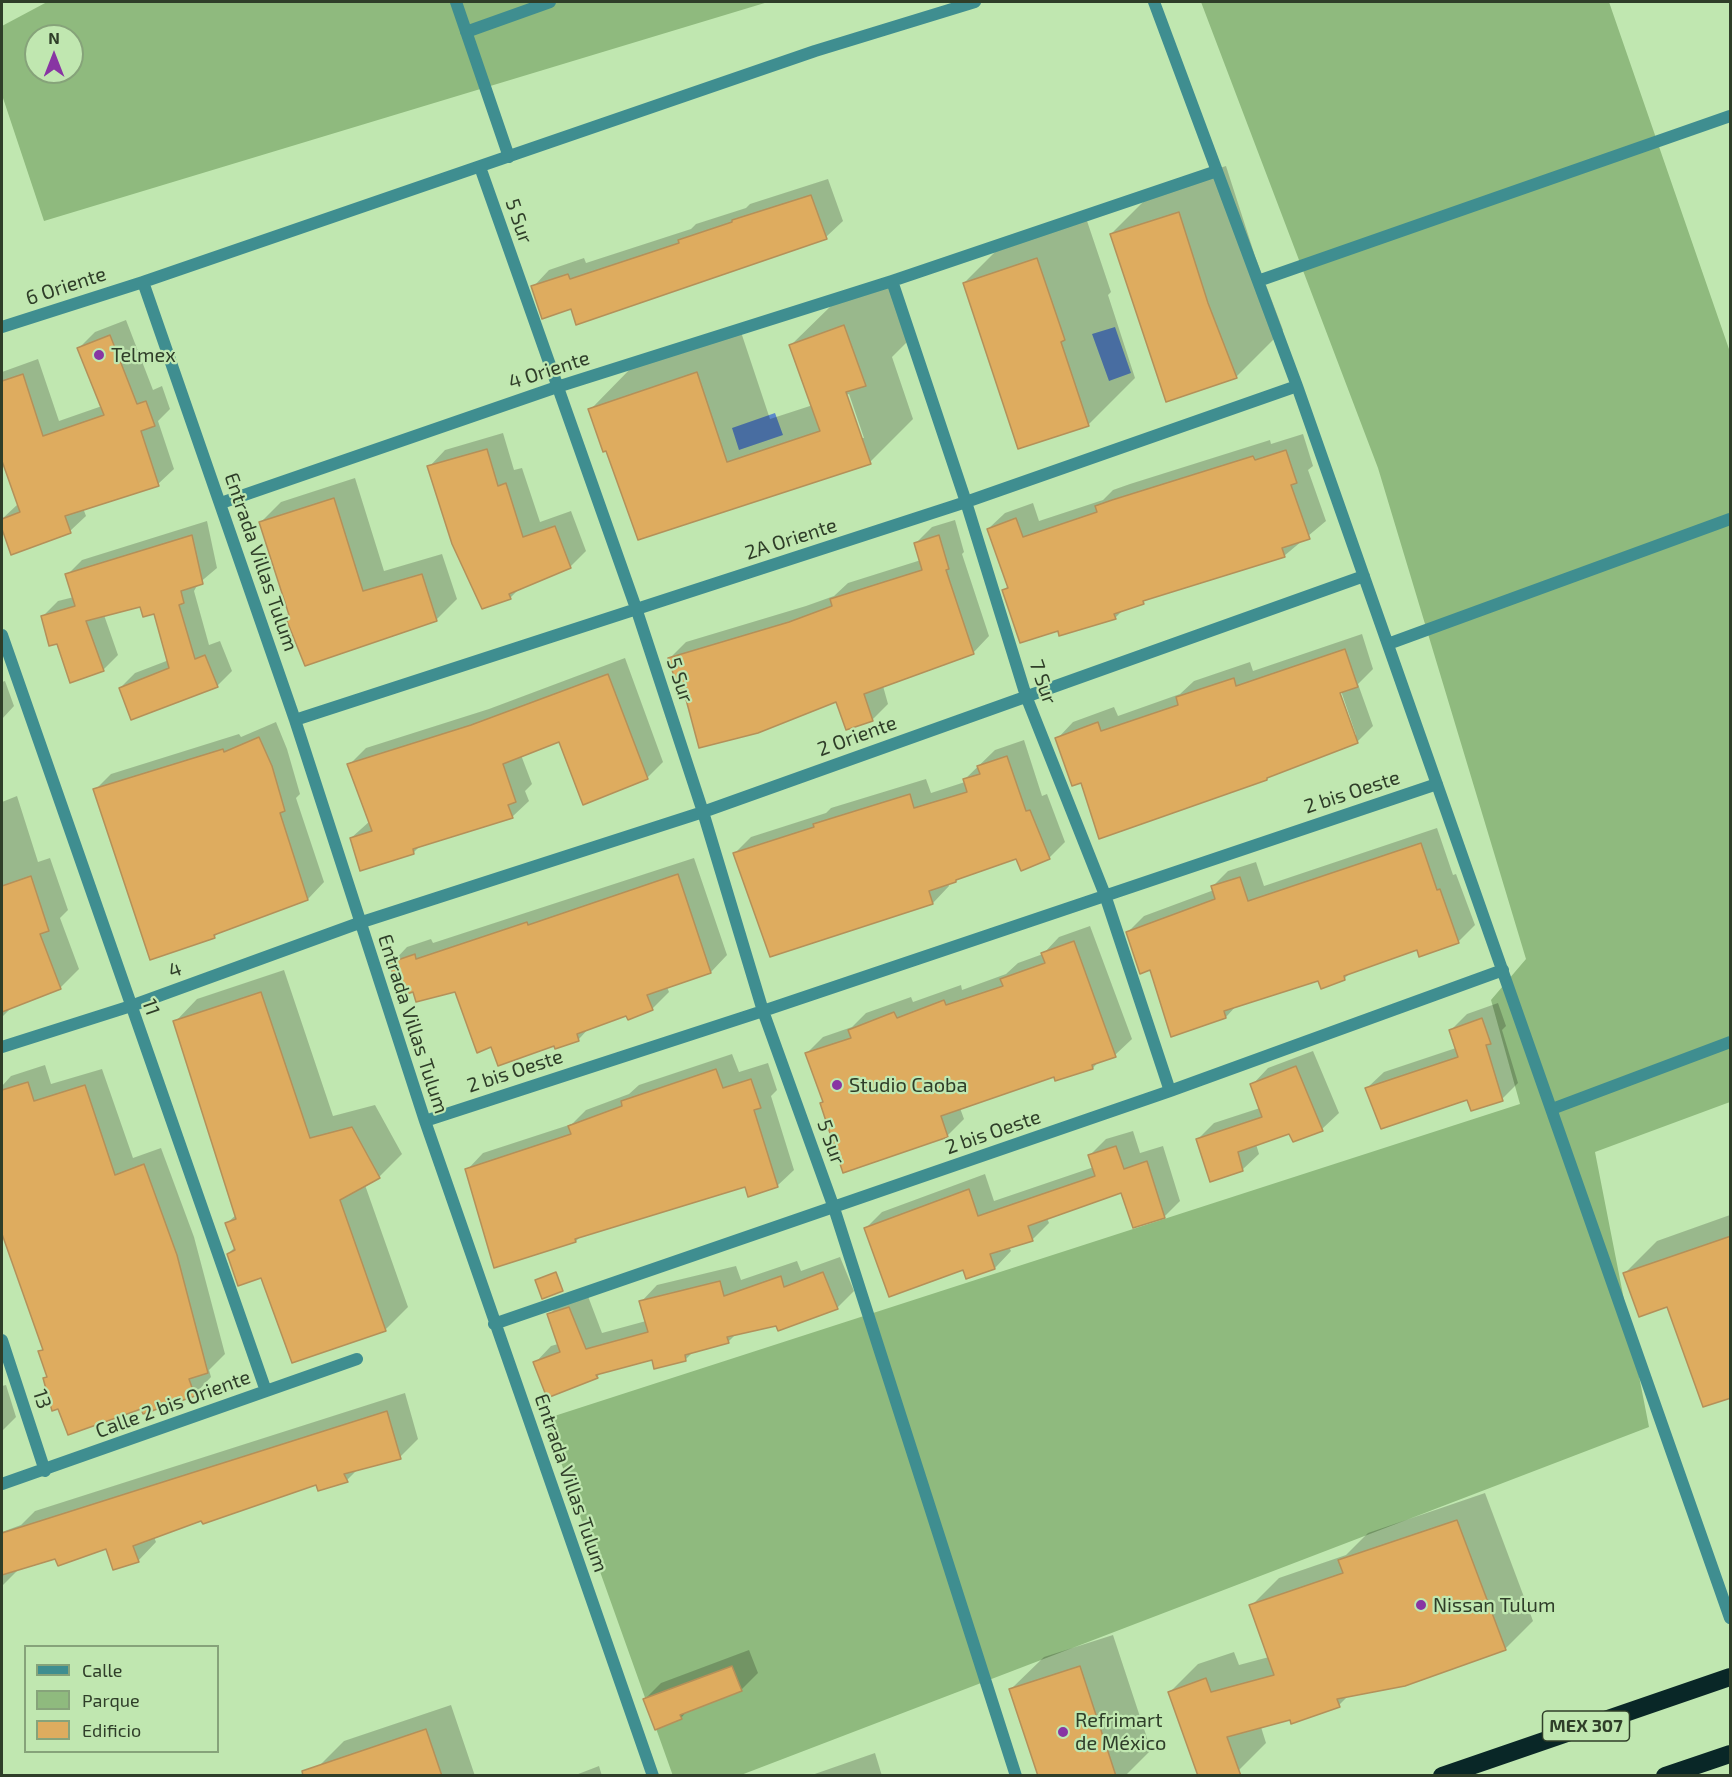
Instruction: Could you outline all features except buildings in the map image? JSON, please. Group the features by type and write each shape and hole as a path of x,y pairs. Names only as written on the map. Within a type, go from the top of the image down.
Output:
{"highway":[{"name":"MEX 307","path":"1442,1776 1731,1677"},
{"path":"1665,1776 1731,1754"}],"street":[{"path":"456,2 508,157"},
{"path":"466,32 550,2"},
{"name":"6 Oriente","path":"2,327 143,282 814,51 975,2"},
{"path":"1154,2 1297,386 1731,1618"},
{"path":"1258,281 1731,116"},
{"name":"5 Sur","path":"480,167 637,611 704,812 764,1011 834,1208 1016,1776"},
{"name":"4 Oriente","path":"221,503 557,387 892,281 1217,171"},
{"name":"7 Sur","path":"892,281 966,502 1026,696 1105,895 1170,1091"},
{"name":"Entrada Villas Tulum","path":"143,282 295,720 359,923 494,1324 653,1776"},
{"name":"2A Oriente","path":"295,720 637,611 966,502 1297,386"},
{"path":"1388,644 1731,519"},
{"name":"2 Oriente","path":"359,923 704,812 1364,576"},
{"name":"11","path":"2,634 266,1391"},
{"name":"2 bis Oeste","path":"425,1121 764,1011 1437,784"},
{"name":"4","path":"2,1047 131,1006 359,923"},
{"name":"2 bis Oeste","path":"494,1324 1170,1091 1503,970"},
{"path":"1552,1109 1731,1042"},
{"name":"13","path":"2,1340 45,1471"},
{"name":"Calle 2 bis Oriente","path":"2,1484 45,1471 357,1359"}],"green space":[{"path":"47,2 768,2 44,221 2,95 2,26"},
{"path":"1201,2 1609,2 1730,352 1730,1102 1595,1152 1649,1427 741,1775 673,1776 553,1440 542,1420 1520,1104 1491,1000 1526,959 1378,468"}],"water":[{"path":"1115,327 1131,373 1109,381 1092,334"},
{"path":"775,413 783,435 739,450 732,428"}],"place":[{"name":"Telmex","path":"99,355"},
{"name":"Studio Caoba","path":"837,1085"},
{"name":"Nissan Tulum","path":"1421,1605"},
{"name":"Refrimart de México","path":"1063,1732"}]}
